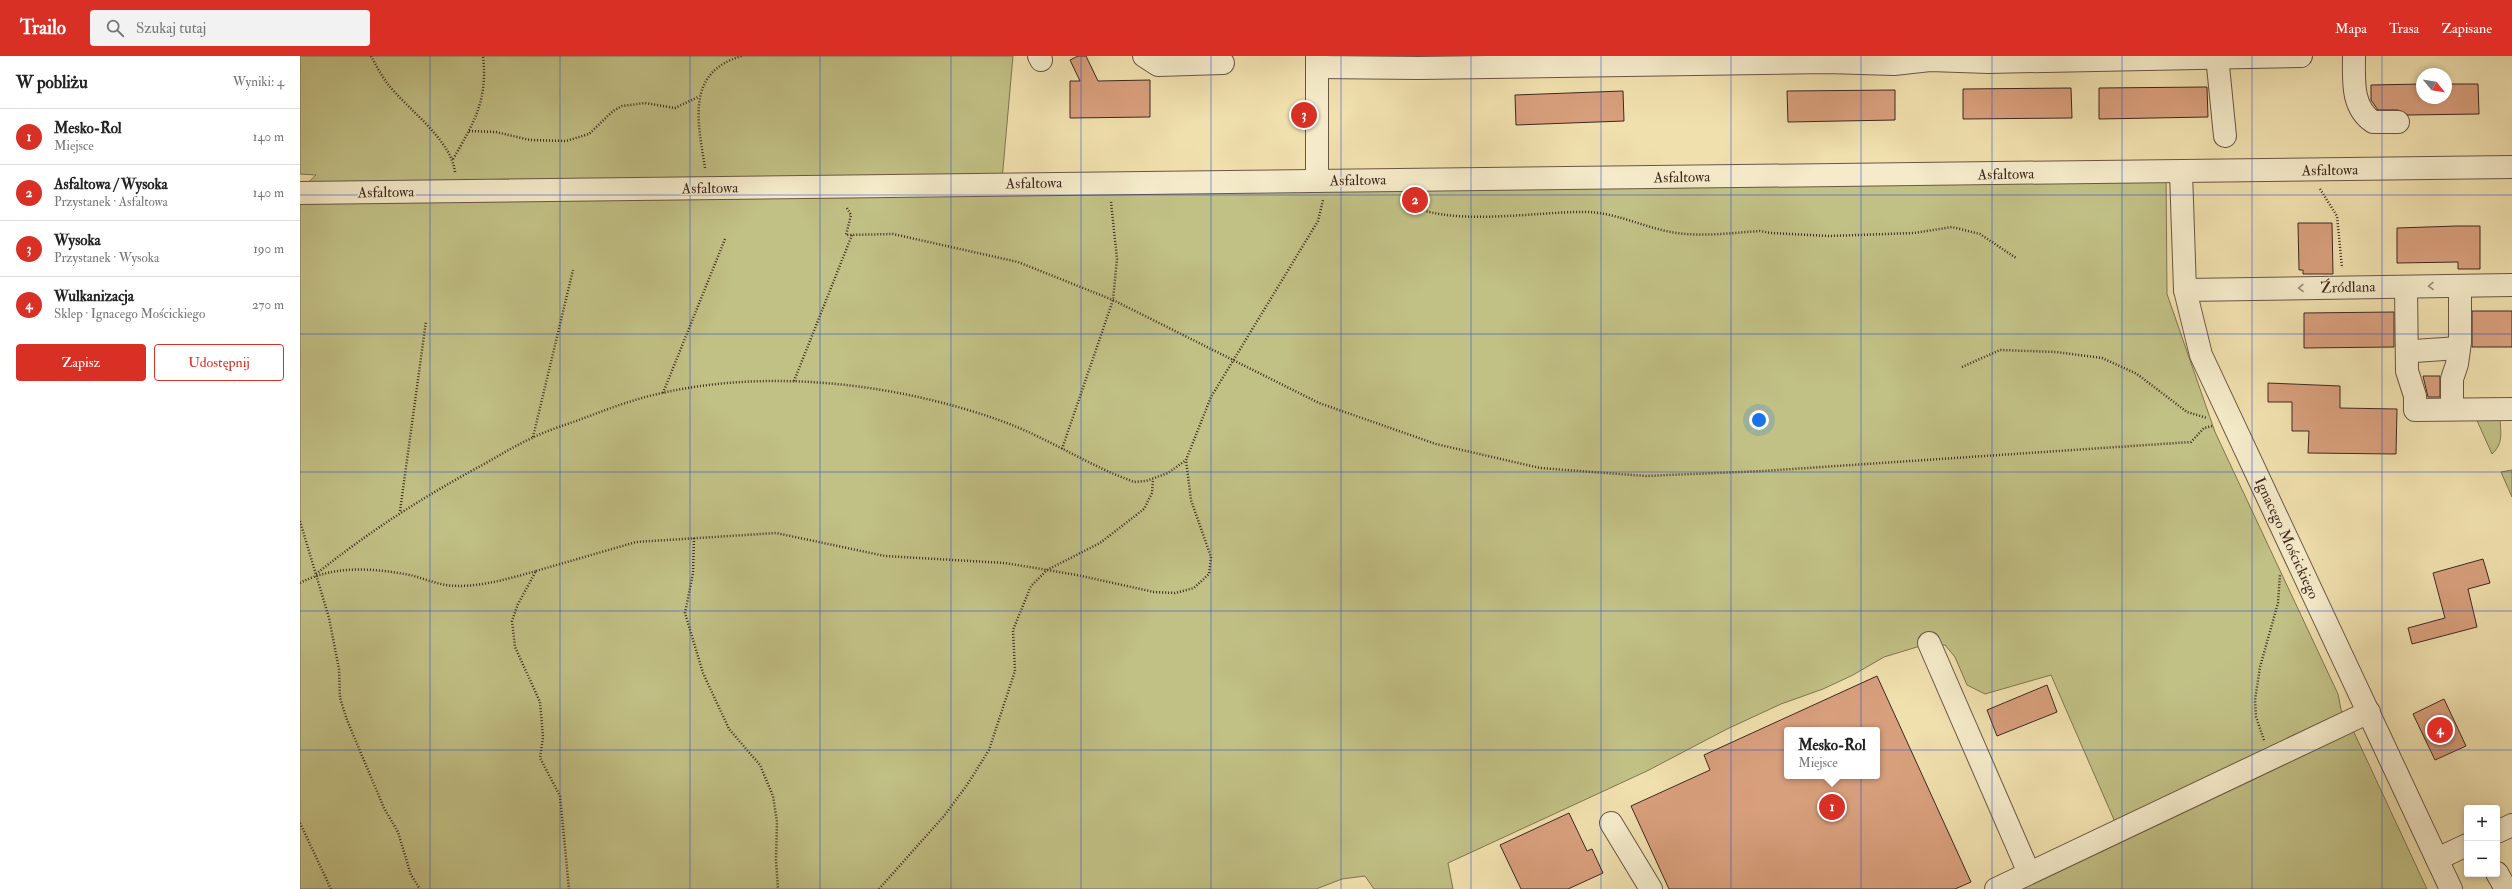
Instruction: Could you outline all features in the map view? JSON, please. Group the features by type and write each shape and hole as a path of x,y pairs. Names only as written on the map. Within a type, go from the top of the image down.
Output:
{"street":[{"path":"1144,56 1158,65 1210,61"},
{"path":"1316,189 1317,62 1419,68 1827,62 1894,64 1930,58 2301,56"},
{"path":"2354,56 2356,100 2360,111 2373,122 2398,122"},
{"path":"2217,57 2225,136"},
{"name":"Asfaltowa","path":"300,193 708,188 1316,189 2512,167"},
{"name":"Ignacego Mościckiego","path":"2181,172 2185,290 2201,355 2451,889"},
{"name":"Źródlana","path":"2185,290 2512,285"},
{"path":"2452,409 2452,378 2459,348 2460,286"},
{"path":"2406,287 2407,371 2414,389 2415,410 2512,408"},
{"path":"2414,351 2459,348"},
{"path":"1929,643 2029,873"},
{"path":"1996,889 2369,712"},
{"path":"1611,823 1651,889"},
{"path":"2500,831 2512,825"},
{"path":"2437,859 2464,846"},
{"path":"2499,877 2506,889"}],"path":[{"path":"371,56 386,82 435,135 453,159 469,131 481,105 485,85 482,56"},
{"path":"708,188 699,132 698,97 704,84 728,60 742,56"},
{"path":"469,131 496,132 530,140 566,141 589,134 613,111 622,106 645,104 676,108 698,97"},
{"path":"2320,188 2337,216 2342,250 2342,287"},
{"path":"316,574 344,570 369,570 410,576 445,585 459,585 508,579 636,542 776,533 885,556 974,560 1047,570 1154,592 1175,593 1194,588 1209,574 1211,557 1191,500 1186,460 1211,397 1318,221 1324,198 1316,189"},
{"path":"1408,197 1400,197 1414,207 1431,213 1472,216 1584,212 1604,213 1660,229 1688,235 1760,231 1771,234 1842,235 1914,233 1952,227 1980,234 2016,258"},
{"path":"1103,200 1118,200"},
{"path":"1062,449 1113,300 1117,259 1110,200"},
{"path":"844,206 851,215 846,235 893,234 1018,262 1113,300 1320,404 1436,444 1540,468 1646,476 1763,471 2191,442 2204,428 2214,426"},
{"path":"794,380 852,235"},
{"path":"662,393 725,239"},
{"path":"533,437 572,270"},
{"path":"400,512 426,321"},
{"path":"1962,367 2000,350 2056,352 2102,358 2133,372 2182,409 2193,415 2211,418"},
{"path":"300,583 316,574 359,539 400,512 533,437 618,406 662,393 755,380 794,380 888,391 933,400 997,419 1095,466 1134,482 1154,480 1168,473 1186,460"},
{"path":"879,889 944,816 967,785 989,750 1015,672 1012,630 1030,586 1047,570 1100,542 1144,509 1152,493 1154,480"},
{"path":"300,521 329,618 339,669 340,698 347,720 384,808 398,832 411,875 420,889"},
{"path":"694,538 693,573 686,613 703,673 729,729 760,765 773,796 777,822 776,860 778,889"},
{"path":"2272,758 2256,717 2255,700 2260,667 2278,603 2280,566"},
{"path":"536,571 518,604 512,621 515,646 540,702 543,737 540,758 560,796 569,889"},
{"path":"300,823 331,889"}],"shaded area":[{"path":"300,56 1013,56 1002,180 2166,169 2167,294 2215,432 2338,694 2342,714 2115,822 2051,675 1985,694 1967,685 1955,657 1945,645 1917,647 1884,657 1853,675 1823,689 1781,704 1727,729 1647,771 1448,863 1453,889 1374,889 1365,876 1342,879 1316,889 300,889 300,190 316,175 300,174"},
{"path":"2470,405 2500,420 2500,443 2492,454"},
{"path":"2512,470 2512,497 2501,472"},
{"path":"2351,726 2427,889 2006,889"}],"building":[{"path":"1078,56 1086,56 1098,81 1150,80 1150,117 1070,118 1070,81 1080,81 1070,60"},
{"path":"2416,84 2416,104 2452,104 2452,84 2478,84 2479,114 2408,115 2398,110 2378,110 2371,100 2371,85"},
{"path":"2207,87 2208,117 2099,119 2099,88"},
{"path":"2071,88 2072,118 1963,119 1963,89"},
{"path":"1895,90 1895,120 1788,122 1787,91"},
{"path":"1623,91 1624,121 1516,125 1515,95"},
{"path":"2298,223 2332,223 2333,274 2303,274 2303,270 2299,270"},
{"path":"2480,226 2480,269 2458,269 2458,262 2397,263 2397,228"},
{"path":"2472,311 2512,311 2512,347 2472,347"},
{"path":"2394,312 2394,347 2304,348 2304,313"},
{"path":"2423,376 2440,376 2440,397 2428,397"},
{"path":"2268,383 2340,386 2340,408 2397,409 2396,454 2308,453 2309,431 2292,431 2292,402 2268,402"},
{"path":"2483,559 2490,583 2468,589 2477,627 2412,644 2408,628 2445,618 2433,573"},
{"path":"1877,676 1971,882 1955,889 1669,889 1631,806 1710,770 1704,755"},
{"path":"2047,685 2057,712 1997,736 1987,710"},
{"path":"2444,699 2466,746 2435,760 2413,714"},
{"path":"1569,813 1587,851 1592,849 1603,873 1568,889 1521,889 1500,845"}],"place":[{"name":"Wysoka","path":"1304,115"},
{"name":"Asfaltowa / Wysoka","path":"1415,200"},
{"name":"Wulkanizacja","path":"2440,730"},
{"name":"Mesko-Rol","path":"1832,807"}]}
